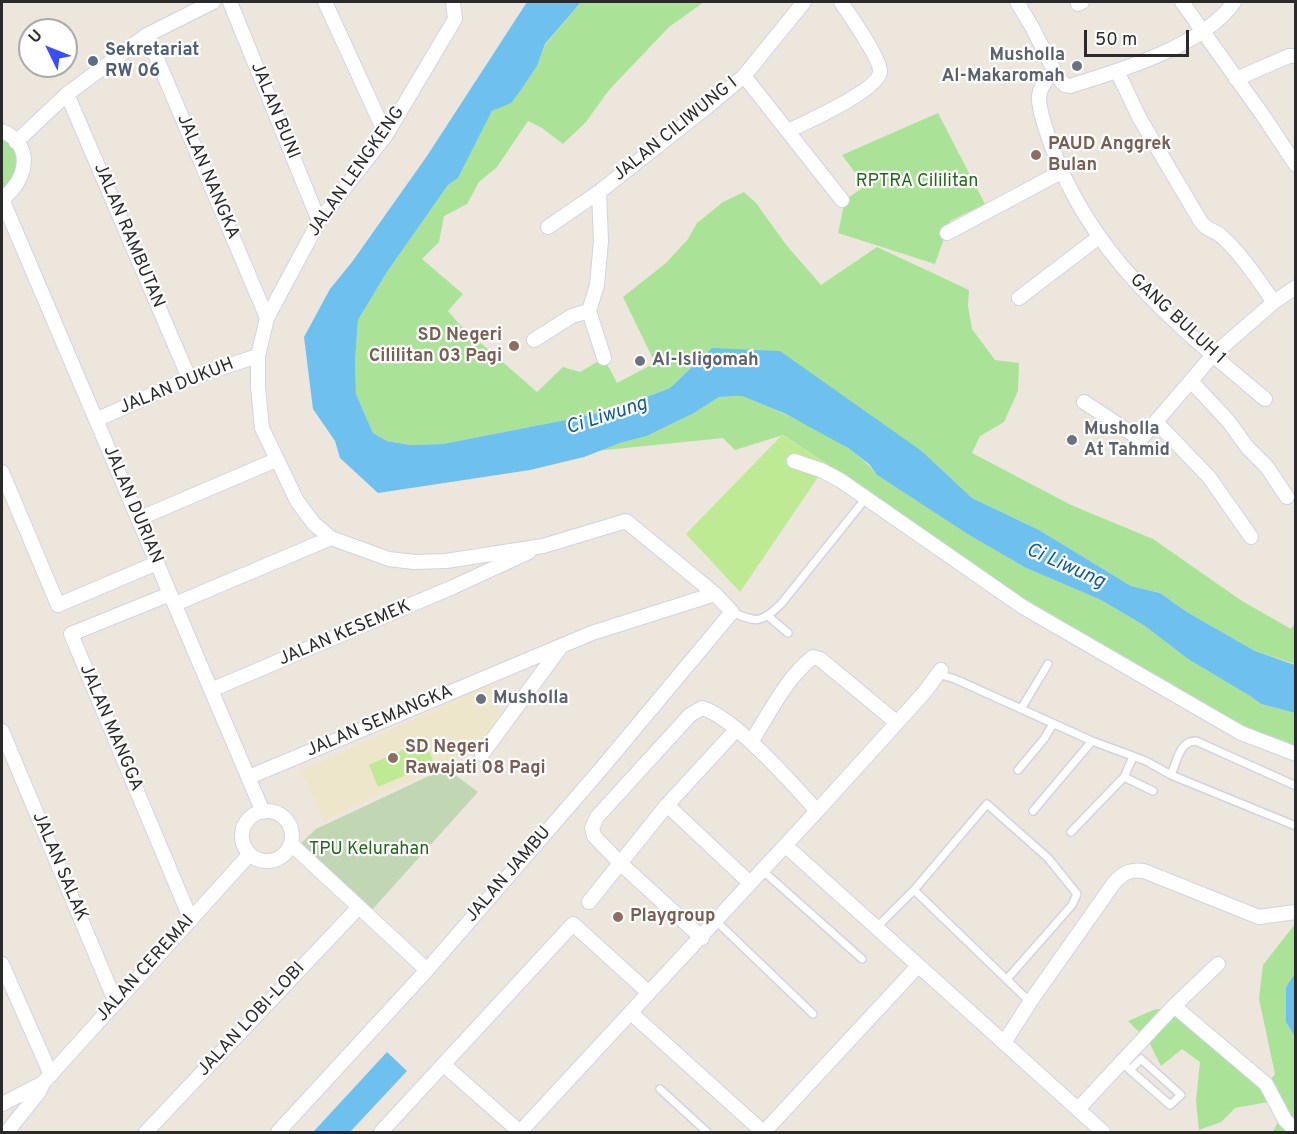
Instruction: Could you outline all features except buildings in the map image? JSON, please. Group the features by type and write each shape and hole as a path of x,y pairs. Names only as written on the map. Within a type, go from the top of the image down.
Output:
{"street":[{"path":"16,142 67,94 147,35 213,2"},
{"name":"JALAN BUNI","path":"230,2 319,222"},
{"path":"325,2 386,135"},
{"name":"JALAN LENGKENG","path":"453,2 455,19 386,135 319,222 267,318 258,356 262,428 297,501 314,524 332,538 389,559 414,562 446,561 543,546"},
{"name":"JALAN CILIWUNG I","path":"589,311 597,285 601,241 599,192 744,76 804,2"},
{"path":"788,131 824,114 868,88 879,75 880,70 873,53 841,2"},
{"path":"1017,2 1054,70 1061,81 1070,86 1147,60 1202,32 1224,14 1234,2"},
{"path":"1182,2 1296,165"},
{"name":"JALAN NANGKA","path":"147,35 267,318"},
{"path":"1236,79 1289,56 1296,56"},
{"name":"GANG BULUH 1","path":"1054,70 1044,82 1039,97 1047,132 1061,172 1099,237 1138,286 1183,331 1265,399"},
{"path":"1117,72 1140,119 1201,222 1206,229 1218,233 1243,259 1274,302"},
{"path":"744,76 842,200"},
{"name":"JALAN RAMBUTAN","path":"67,94 189,378"},
{"path":"2,131 16,142 22,154 24,167 20,181 13,191 2,199"},
{"path":"947,233 1061,172"},
{"path":"548,227 599,192"},
{"name":"JALAN DURIAN","path":"2,199 263,812"},
{"path":"1019,298 1099,237"},
{"path":"1084,402 1142,438 1213,355 1274,302 1296,287"},
{"path":"534,340 572,316 589,311 604,358"},
{"name":"JALAN DUKUH","path":"96,420 189,378 258,356"},
{"path":"1191,381 1229,422 1247,447 1268,467 1287,497"},
{"path":"1157,423 1209,477 1251,537"},
{"path":"138,519 276,460"},
{"path":"794,461 840,480 1023,607 1241,733 1296,754"},
{"path":"2,472 58,604 157,563"},
{"name":"JALAN LENGKENG","path":"453,587 543,546 626,521 715,594 732,612"},
{"path":"173,599 332,538"},
{"path":"446,561 453,587"},
{"name":"JALAN KESEMEK","path":"211,690 453,587"},
{"name":"JALAN SEMANGKA","path":"249,777 592,633 715,594"},
{"name":"JALAN MANGGA","path":"173,599 71,634 190,920"},
{"name":"JALAN JAMBU","path":"278,1132 427,970 601,769 732,612"},
{"path":"482,754 561,646"},
{"path":"751,742 790,682 813,657 820,659 896,722"},
{"path":"444,1065 520,1132 786,846 923,694 939,672"},
{"path":"702,938 594,836 592,828 597,817 695,710 702,708 711,710 751,742 817,811"},
{"path":"589,902 667,805 736,730"},
{"name":"JALAN SALAK","path":"2,731 116,1003"},
{"path":"667,805 750,883"},
{"path":"263,812 273,812 282,816 289,824 292,834 291,844 286,853 267,862 249,855 242,838 247,821 263,812"},
{"path":"291,844 427,970"},
{"path":"786,846 1103,1132"},
{"name":"JALAN CEREMAI","path":"7,1132 39,1092 47,1078 249,855"},
{"path":"1004,1042 1114,884 1126,872 1144,871 1259,916 1296,912"},
{"name":"JALAN LOBI-LOBI","path":"146,1132 359,907"},
{"path":"381,1132 573,924 649,993"},
{"path":"2,964 47,1078"},
{"path":"1078,1109 1126,1066 1174,1006 1218,964"},
{"path":"631,1013 763,1132 918,966"},
{"path":"1174,1006 1266,1084 1285,1120 1296,1131"},
{"name":"JALAN CEREMAI","path":"2,1104 47,1078"}],"lane":[{"path":"732,612 751,620 768,616 866,498"},
{"path":"768,616 788,633"},
{"path":"1021,709 1048,664"},
{"path":"939,672 1092,741 1146,761 1172,775 1296,826"},
{"path":"1018,770 1044,739 1053,724"},
{"path":"1033,811 1092,741"},
{"path":"1172,775 1184,744 1196,741 1296,786"},
{"path":"1071,832 1124,777 1133,757"},
{"path":"1124,777 1153,791"},
{"path":"876,928 914,890 987,804 1048,858 1077,894 1072,905 1007,980"},
{"path":"762,870 862,959"},
{"path":"914,890 1030,1002"},
{"path":"716,921 813,1014"},
{"path":"1141,1059 1181,1095 1170,1105 1126,1066 1141,1059"},
{"path":"660,1089 707,1132"}],"shaded area":[{"name":"SD Negeri Rawajati 08 Pagi","path":"490,684 500,710 485,746 324,820 301,771"}],"green space":[{"path":"581,2 704,2 669,27 609,90 586,122 563,144 542,128 528,121 497,167 479,182 467,204 444,216 439,242 422,259 463,294 448,311 460,325 537,392 563,367 580,372 604,358 617,383 655,363 623,297 666,263 688,239 697,223 723,202 744,192 756,203 787,246 821,285 877,247 969,290 968,306 972,329 995,360 1019,363 1018,391 1004,422 980,436 972,453 1071,505 1153,539 1242,601 1291,629 1295,623 1295,664 1255,651 1187,612 1160,593 1131,586 1039,530 972,498 923,452 712,349 670,388 615,409 444,444 410,445 387,441 373,433 356,394 355,362 358,320 387,272 448,185 458,178 492,111 510,103 521,90 537,66 545,45"},
{"name":"RPTRA Cililitan","path":"938,113 985,204 950,221 935,264 838,233 845,200 865,186 842,155"},
{"path":"2,131 7,133 24,167 2,199"},
{"path":"742,396 834,439 852,451 877,475 969,535 1026,568 1101,600 1145,626 1188,659 1261,704 1295,713 1295,754 1134,671 866,498 827,464 783,435 735,450 723,438 596,451 647,436 694,413 719,397"},
{"path":"782,435 827,464 740,592 686,534"},
{"path":"425,740 434,763 378,787 369,765"},
{"name":"TPU Kelurahan","path":"446,768 478,792 371,911 299,845 316,829"},
{"path":"1295,924 1295,973 1286,987 1286,1022 1295,1037 1295,1132 1273,1132 1280,1117 1268,1102 1235,1108 1221,1122 1199,1130 1196,1101 1200,1062 1182,1049 1161,1066 1149,1042 1128,1021 1156,1009 1172,1009 1267,1084 1275,1074 1259,999 1263,965"}],"water":[{"name":"Ci Liwung","path":"527,2 581,2 545,44 537,66 511,103 492,111 458,178 448,185 387,272 358,320 355,362 356,394 373,433 387,441 410,445 443,444 566,420 615,409 670,388 712,348 780,351 923,452 972,498 1039,530 1131,586 1160,593 1187,612 1255,651 1295,665 1295,713 1261,704 1188,659 1145,626 1101,600 1026,568 969,535 877,475 869,464 848,448 786,414 742,396 719,397 694,413 647,436 620,443 584,457 530,470 378,493 340,458 335,441 313,409 304,337 330,289 352,262 427,156"},
{"path":"1295,973 1296,1037 1286,1022 1286,987"},
{"path":"387,1052 407,1071 350,1132 314,1131"}],"place":[{"name":"Sekretariat RW 06","path":"93,61"},
{"name":"Musholla Al-Makaromah","path":"1077,66"},
{"name":"PAUD Anggrek Bulan","path":"1036,155"},
{"name":"SD Negeri Cililitan 03 Pagi","path":"514,346"},
{"name":"Al-Isligomah","path":"640,361"},
{"name":"Musholla At Tahmid","path":"1072,440"},
{"name":"Musholla","path":"481,699"},
{"name":"SD Negeri Rawajati 08 Pagi","path":"393,758"},
{"name":"Playgroup","path":"618,917"}]}
